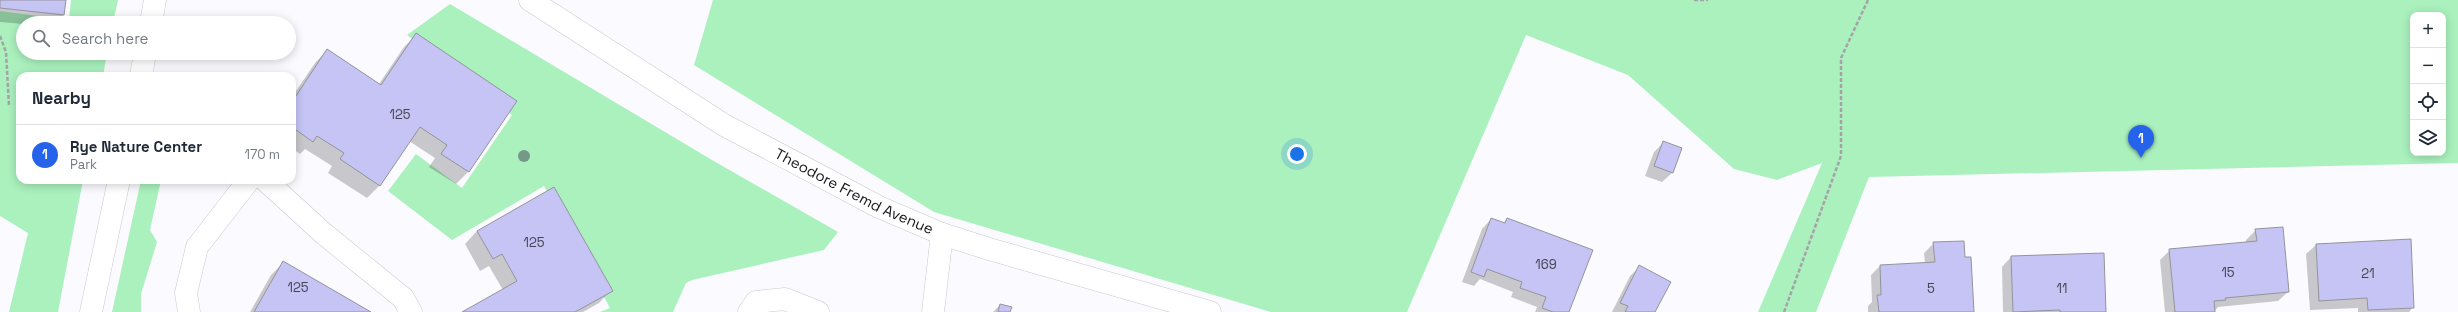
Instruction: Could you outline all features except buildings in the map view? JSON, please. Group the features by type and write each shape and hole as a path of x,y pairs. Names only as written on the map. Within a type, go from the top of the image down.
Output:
{"street":[{"path":"152,16 155,0"},
{"name":"Theodore Fremd Avenue","path":"530,0 724,126 879,207 942,234 1210,312"},
{"path":"91,312 118,184"},
{"path":"189,312 186,293 197,247 246,184"},
{"path":"270,184 323,233 407,305"},
{"path":"932,312 942,234"},
{"path":"749,312 756,302 785,298 818,312"}],"path":[{"path":"1694,0 1708,0"},
{"path":"1784,312 1841,156 1841,58 1868,0"},
{"path":"0,36 6,52 9,106"}],"green space":[{"path":"71,0 118,0 115,16 69,16"},
{"path":"713,0 2458,0 2458,163 1869,177 1816,312 1758,312 1822,163 1777,180 1734,169 1628,75 1526,35 1407,312 1271,312 934,212 694,65"},
{"path":"450,4 712,160 838,232 824,250 692,280 686,283 673,312 600,312 610,308 544,186 452,240 388,191 416,154 462,188 512,115 407,35"},
{"path":"0,11 38,16 16,16 16,60 106,60 104,72 16,72 16,184 82,184 58,312 9,312 28,233 0,216"},
{"path":"140,184 160,184 150,230 157,242 141,294 141,312 112,312"}],"place":[{"name":"Rye Nature Center","path":"2141,158"}]}
